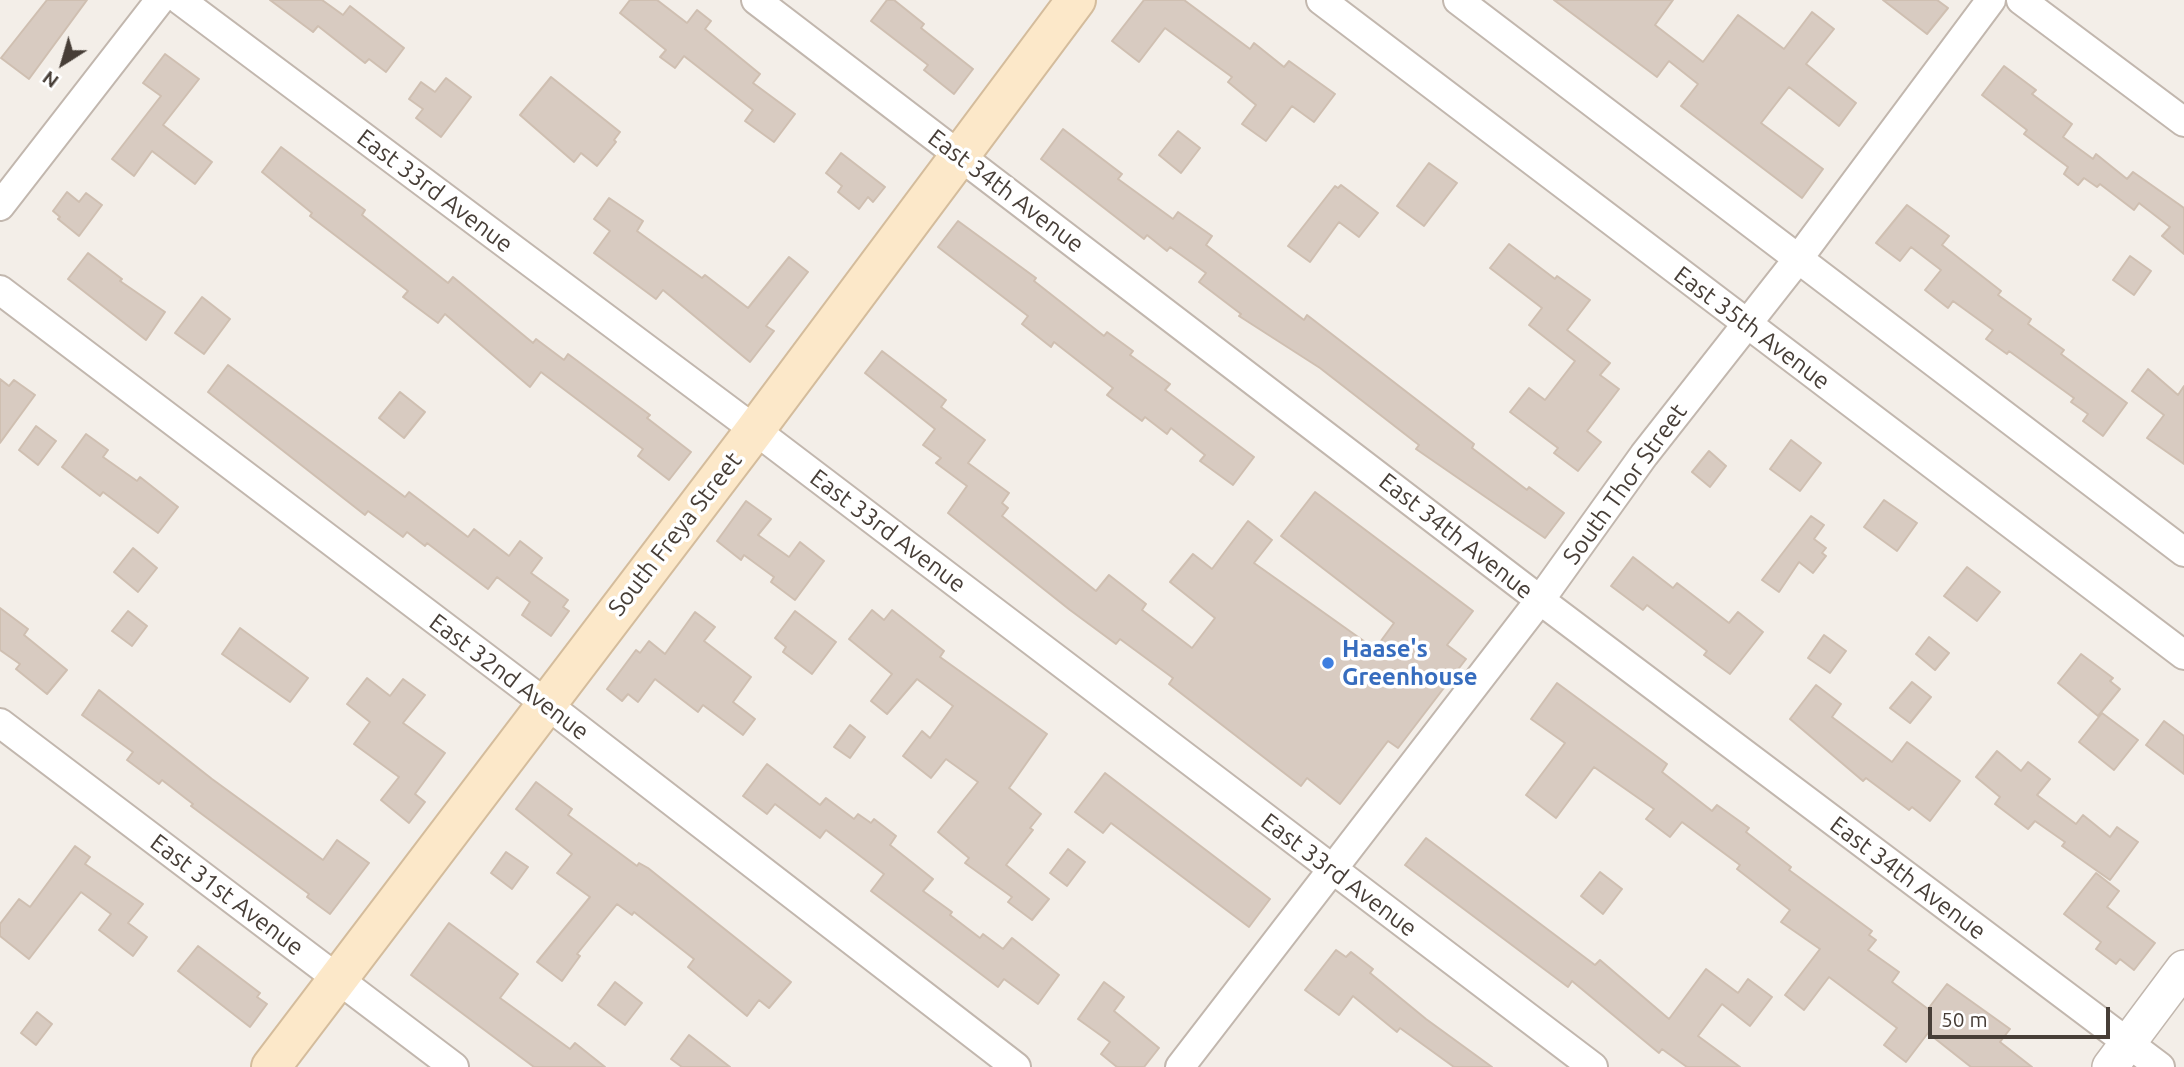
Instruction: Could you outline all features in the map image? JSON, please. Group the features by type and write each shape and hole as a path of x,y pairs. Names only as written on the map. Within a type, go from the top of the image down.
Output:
{"main road":[{"name":"South Freya Street","path":"271,1067 755,430 1076,0"}],"street":[{"path":"0,206 160,0"},
{"name":"East 33rd Avenue","path":"180,0 755,430 1593,1067"},
{"name":"East 34th Avenue","path":"756,0 1540,600 2119,1055 2160,1067"},
{"name":"East 35th Avenue","path":"1321,0 2184,655"},
{"path":"1458,0 2184,552"},
{"name":"South Thor Street","path":"1180,1067 1540,600 1644,455 1745,323 1798,259 1991,0"},
{"path":"2021,0 2184,122"},
{"name":"East 32nd Avenue","path":"0,290 545,703 1016,1067"},
{"name":"East 31st Avenue","path":"0,723 454,1067"},
{"path":"2119,1055 2184,968"}],"building":[{"path":"47,0 87,0 29,79 1,58"},
{"path":"270,0 322,0 343,15 350,6 404,48 386,72 369,59 365,63 318,26 313,32"},
{"path":"630,0 657,0 687,23 697,10 711,21 705,29 760,74 753,83 795,114 774,142 745,121 753,110 684,56 675,68 660,57 666,50 620,13"},
{"path":"887,0 894,0 924,24 921,28 973,69 954,94 924,70 928,65 871,21"},
{"path":"1144,0 1184,0 1250,49 1254,43 1284,67 1289,61 1335,94 1314,122 1292,106 1266,141 1242,124 1256,105 1228,82 1232,77 1165,28 1139,62 1112,41"},
{"path":"1554,0 1673,0 1655,25 1703,62 1738,15 1784,49 1812,12 1834,29 1806,64 1856,103 1839,126 1789,87 1761,123 1823,169 1802,198 1681,106 1698,84 1669,61 1657,77"},
{"path":"1883,0 1937,0 1948,8 1927,34"},
{"path":"165,54 199,79 163,125 212,162 195,184 152,151 134,176 112,159 161,96 143,83"},
{"path":"2004,66 2036,90 2032,94 2072,124 2063,137 2093,159 2096,154 2127,179 2133,172 2184,208 2184,254 2162,236 2170,227 2139,203 2134,210 2100,184 2097,187 2084,178 2078,185 2064,174 2068,167 2024,134 2027,130 1982,95"},
{"path":"551,77 620,132 614,140 616,142 597,166 581,153 574,162 520,115"},
{"path":"446,78 471,97 441,137 416,118 423,109 409,99 421,82 435,92"},
{"path":"1063,129 1122,174 1118,179 1173,219 1178,212 1212,236 1206,245 1304,320 1307,315 1474,444 1472,448 1527,490 1529,487 1564,513 1545,538 1416,449 1419,445 1320,368 1239,316 1241,314 1199,282 1206,273 1170,247 1167,251 1147,235 1144,239 1041,159"},
{"path":"1178,131 1200,148 1181,173 1159,155"},
{"path":"281,147 365,210 362,215 448,283 453,277 533,343 536,339 564,360 568,354 650,415 647,418 691,452 669,480 638,456 643,449 541,372 530,387 445,314 438,323 403,297 408,291 310,216 312,213 262,172"},
{"path":"841,153 885,187 873,202 868,197 859,209 838,192 842,186 826,173"},
{"path":"1429,163 1457,183 1424,226 1397,206"},
{"path":"1341,185 1378,213 1359,237 1339,222 1310,262 1288,246 1335,186 1338,188"},
{"path":"67,192 79,202 86,193 102,205 79,236 58,219 60,217 53,211"},
{"path":"609,198 643,221 637,231 702,278 705,275 748,308 789,257 808,272 766,326 774,331 750,362 663,290 656,299 594,253 610,231 594,219"},
{"path":"1907,205 1949,236 1942,245 2001,291 1998,295 2031,319 2028,324 2064,350 2061,354 2127,403 2103,436 2083,421 2088,414 2071,402 2074,398 2009,351 2007,354 1986,339 1993,330 1953,301 1948,308 1925,290 1941,270 1911,247 1900,261 1876,243"},
{"path":"958,221 1036,278 1034,281 1104,336 1107,332 1133,351 1130,355 1170,384 1165,390 1254,457 1233,485 1200,461 1205,455 1171,428 1167,434 1145,417 1142,421 1107,395 1113,388 1054,342 1051,347 1022,324 1028,316 938,247"},
{"path":"1509,244 1555,279 1557,276 1590,300 1567,330 1610,363 1600,375 1619,389 1587,431 1601,442 1578,471 1554,453 1558,448 1510,412 1529,388 1545,400 1575,361 1529,325 1542,308 1490,268"},
{"path":"88,253 122,279 120,281 165,312 146,340 68,279"},
{"path":"2130,256 2151,271 2134,295 2113,280"},
{"path":"202,297 230,319 204,354 175,333"},
{"name":"Haase's Greenhouse","path":"882,351 946,400 941,407 985,440 968,463 1009,493 1002,503 1008,508 1002,516 1096,591 1109,575 1146,604 1142,610 1192,648 1215,618 1170,582 1193,554 1212,569 1248,521 1272,540 1254,563 1375,649 1394,623 1281,536 1315,492 1473,611 1447,645 1466,659 1398,748 1388,741 1340,804 1307,778 1301,786 1169,684 1173,678 1120,639 1116,644 948,513 967,486 936,463 941,458 923,445 935,429 865,373"},
{"path":"228,365 405,497 409,492 468,537 474,529 509,556 520,541 542,558 531,573 568,600 563,607 569,611 551,636 522,615 530,602 497,577 488,589 427,543 425,546 407,532 403,537 368,511 365,515 208,392"},
{"path":"2148,369 2178,395 2184,386 2184,464 2147,438 2164,415 2132,391"},
{"path":"0,379 9,386 14,380 35,395 0,443"},
{"path":"400,392 425,412 404,438 379,418"},
{"path":"36,426 56,441 38,465 19,450"},
{"path":"86,434 108,450 103,457 137,481 140,477 178,507 158,533 103,492 100,496 62,467"},
{"path":"1791,440 1821,463 1800,491 1770,469"},
{"path":"1709,451 1726,466 1710,487 1692,472"},
{"path":"1884,500 1917,523 1897,551 1864,527"},
{"path":"746,501 771,519 758,535 789,557 800,542 824,561 795,600 771,582 774,577 744,555 741,560 717,541"},
{"path":"1811,516 1824,525 1814,539 1826,548 1822,553 1826,556 1813,573 1799,562 1779,592 1762,580"},
{"path":"133,548 157,568 138,592 114,572"},
{"path":"1633,557 1673,588 1677,583 1729,623 1738,612 1763,632 1730,674 1704,655 1707,651 1647,605 1643,610 1611,586"},
{"path":"1967,567 2000,592 1977,621 1944,596"},
{"path":"0,608 28,629 24,635 67,670 47,694 16,669 20,664 0,650"},
{"path":"872,610 884,620 892,610 944,651 940,657 1047,734 1009,788 1041,814 1030,828 1033,830 1006,865 1049,899 1032,920 1008,902 1012,897 965,863 969,858 938,832 978,782 946,759 931,778 903,756 922,731 930,738 953,706 917,679 887,714 871,701 892,674 849,639"},
{"path":"128,611 147,626 132,646 112,631"},
{"path":"795,611 836,642 812,674 783,652 786,647 775,638"},
{"path":"695,612 715,627 704,641 751,677 733,702 755,719 743,735 703,705 698,712 655,679 638,702 628,694 622,701 607,689 636,650 640,653 649,641 665,654"},
{"path":"240,628 308,678 290,702 222,654"},
{"path":"1824,635 1846,651 1830,673 1808,658"},
{"path":"1929,637 1949,653 1935,670 1916,654"},
{"path":"2081,654 2113,678 2110,681 2120,689 2098,716 2058,683"},
{"path":"367,678 390,696 403,679 425,695 403,723 445,753 415,794 425,802 409,823 381,800 399,777 354,744 370,722 347,704"},
{"path":"1912,682 1931,697 1910,723 1890,708"},
{"path":"1557,683 1667,764 1662,772 1712,811 1717,805 1749,828 1746,832 1791,867 1789,870 1872,931 1869,935 1876,940 1868,950 1899,972 1892,982 1928,1009 1947,984 2010,1029 2000,1042 2032,1067 1971,1067 1928,1033 1906,1062 1884,1045 1897,1028 1829,977 1804,1010 1785,995 1820,949 1781,922 1790,910 1737,869 1740,865 1682,822 1670,837 1646,819 1654,809 1594,767 1556,818 1526,795 1565,743 1531,719"},
{"path":"1816,685 1841,704 1832,717 1892,762 1907,742 1960,781 1930,821 1912,807 1909,810 1866,778 1863,781 1790,719"},
{"path":"99,690 212,779 323,860 337,840 369,863 330,914 307,897 309,894 191,806 193,804 162,780 159,784 127,760 133,752 82,715"},
{"path":"2102,713 2138,740 2114,770 2079,742"},
{"path":"2164,721 2184,736 2184,774 2146,745"},
{"path":"850,725 865,737 850,758 834,747"},
{"path":"1997,751 2021,771 2028,762 2050,779 2037,795 2076,824 2083,815 2110,837 2117,827 2138,842 2110,880 2062,846 2065,842 2035,821 2028,829 1995,804 2000,797 1976,777"},
{"path":"767,764 820,805 826,798 854,819 858,814 871,823 874,819 896,836 890,845 933,879 923,891 952,912 950,915 980,938 983,934 1003,949 1012,938 1059,975 1038,1004 1004,979 998,987 871,891 884,874 826,830 820,838 775,804 767,814 743,796"},
{"path":"1105,773 1270,899 1249,927 1111,823 1103,833 1075,812"},
{"path":"536,782 572,809 568,815 637,866 639,863 648,868 791,982 769,1008 759,1000 747,1016 688,967 694,959 634,912 632,915 617,904 577,954 580,956 562,981 537,962 590,897 557,873 572,854 516,809"},
{"path":"1426,838 1595,965 1600,960 1669,1019 1706,969 1738,993 1748,979 1772,997 1750,1026 1722,1004 1698,1036 1740,1067 1687,1067 1662,1049 1659,1053 1572,981 1568,987 1405,865"},
{"path":"75,846 90,857 85,864 143,904 128,923 147,937 133,956 99,930 111,914 81,892 29,959 0,936 0,924 19,899 30,907"},
{"path":"1068,849 1085,862 1067,886 1050,873"},
{"path":"506,852 528,867 512,889 491,873"},
{"path":"1600,872 1622,889 1603,914 1581,896"},
{"path":"2096,873 2119,891 2107,907 2155,943 2134,970 2120,959 2116,964 2096,949 2101,942 2064,914"},
{"path":"449,923 518,974 500,998 570,1049 575,1043 605,1067 534,1067 411,975"},
{"path":"198,946 260,993 257,997 267,1004 250,1027 178,971"},
{"path":"1336,950 1346,957 1351,952 1373,969 1370,973 1426,1019 1492,1067 1454,1067 1400,1028 1397,1032 1353,996 1339,1015 1305,990"},
{"path":"615,982 642,1003 625,1025 598,1005"},
{"path":"1104,982 1124,997 1114,1011 1159,1048 1144,1067 1117,1067 1101,1054 1110,1042 1078,1019"},
{"path":"37,1012 52,1024 36,1045 21,1033"},
{"path":"689,1035 730,1067 682,1067 671,1059"}],"place":[{"name":"Haase's Greenhouse","path":"1328,663"}]}
